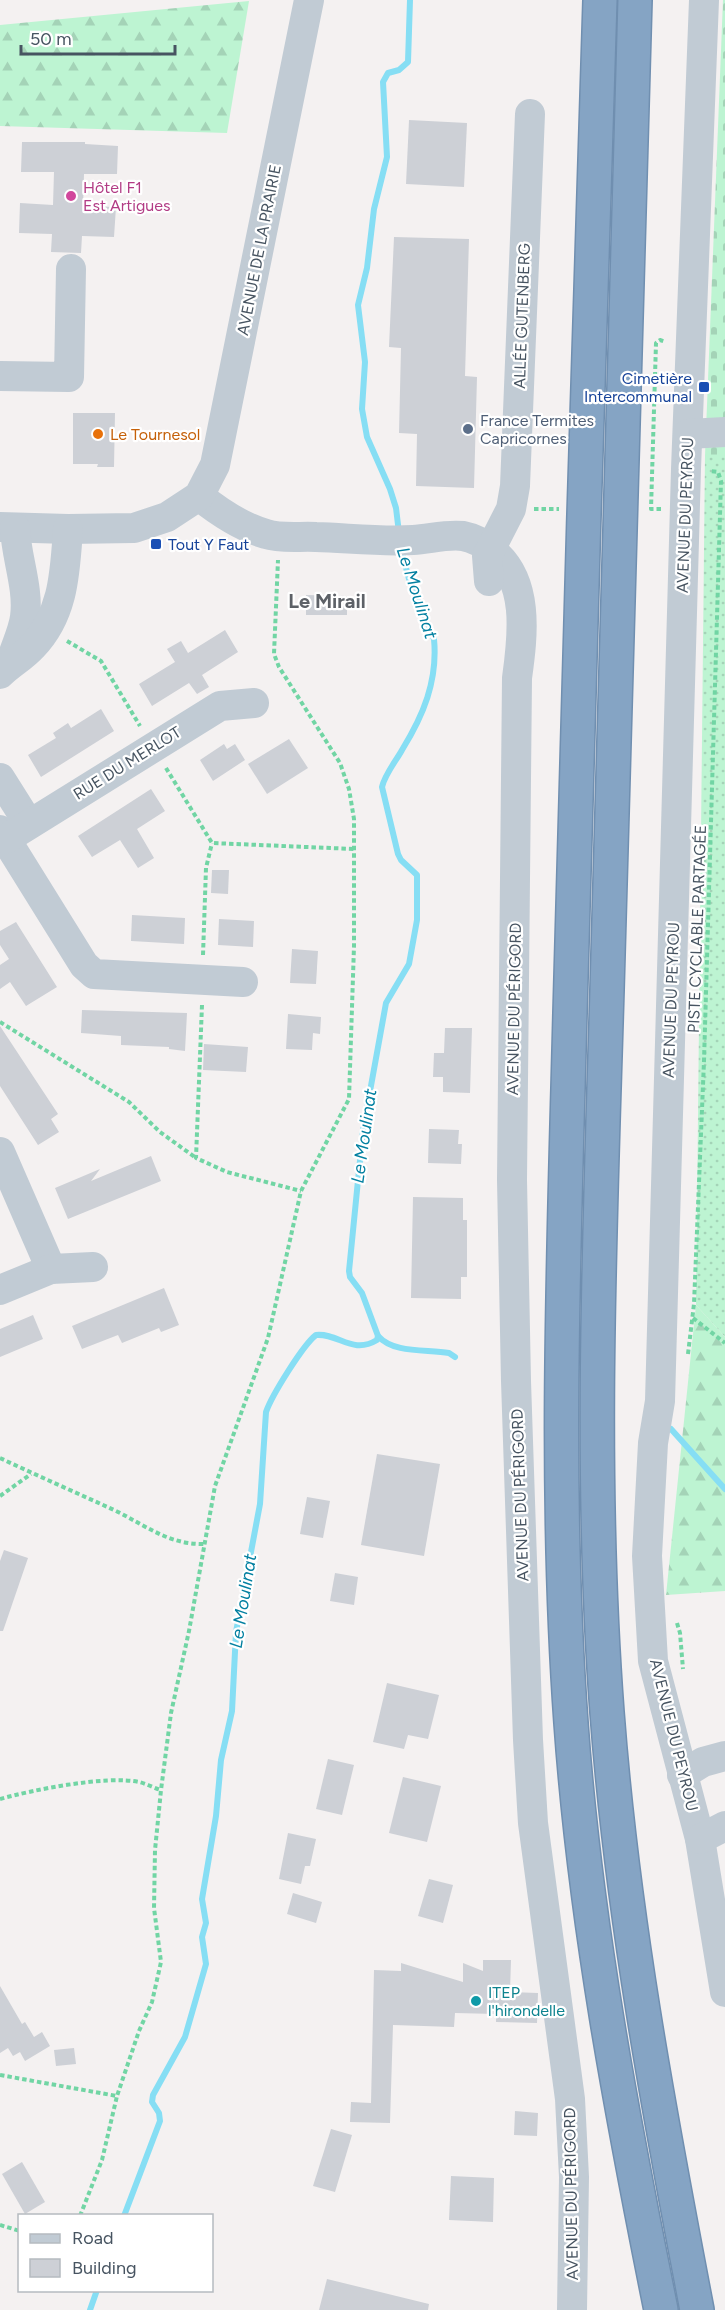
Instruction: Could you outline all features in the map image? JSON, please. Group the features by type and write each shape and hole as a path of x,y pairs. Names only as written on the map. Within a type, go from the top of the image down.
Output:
{"highway":[{"path":"600,0 564,1249 561,1436 564,1623 572,1731 594,1940 606,2021 661,2310"},
{"path":"635,0 601,1223 598,1468 600,1586 607,1710 628,1916 646,2031 698,2310"}],"street":[{"name":"AVENUE DE LA PRAIRIE","path":"199,496 215,465 309,0"},
{"path":"593,0 599,33"},
{"name":"AVENUE DU PEYROU","path":"704,0 686,469 660,1401 653,1443 647,1556 654,1661 682,1775 712,1833 725,1992"},
{"name":"ALLÉE GUTENBERG","path":"491,549 511,509 515,486 530,114"},
{"path":"0,376 69,377 71,269"},
{"path":"688,434 725,432"},
{"path":"6,668 22,632 26,601 18,559 8,528 134,528 167,517 199,496"},
{"name":"AVENUE DU PÉRIGORD","path":"199,496 224,515 267,535 400,540 464,536 491,549 507,566 518,593 522,638 517,678 512,1169 516,1381 528,1740 533,1822 570,2099 574,2177 572,2310"},
{"path":"6,668 31,648 55,614 61,599 68,529"},
{"name":"AVENUE DU PÉRIGORD","path":"400,540 444,548 461,554 473,563 489,581 504,615 517,678"},
{"path":"444,548 465,549 479,555 491,549"},
{"path":"489,581 486,564 491,549"},
{"name":"RUE DU MERLOT","path":"11,831 220,706 254,703"},
{"path":"0,778 11,831 84,965 94,974 243,982"},
{"path":"0,1152 51,1269"},
{"path":"0,1290 51,1269 93,1267"},
{"path":"682,1775 703,1762 725,1756"}],"path":[{"path":"651,508 656,344 663,340 668,344"},
{"name":"PISTE CYCLABLE PARTAGÉE","path":"686,469 718,472 721,481 705,1037 693,1317 688,1361"},
{"path":"81,2214 102,2160 117,2096 139,2031 152,2002 161,1962 154,1908 154,1850 171,1713 189,1631 215,1486 268,1338 301,1191 349,1099 354,946 352,809 349,789 340,764 279,667 274,654 279,535"},
{"path":"46,629 101,661 212,843 206,868 196,1158"},
{"path":"212,843 354,849"},
{"path":"0,1022 129,1102 160,1132 196,1158 227,1172 301,1191"},
{"path":"693,1317 725,1343"},
{"path":"0,1458 116,1511 172,1540 189,1545 204,1544"},
{"path":"0,1496 31,1473"},
{"path":"674,1614 680,1634 683,1679"},
{"path":"0,1799 41,1789 120,1780 139,1782 161,1790"},
{"path":"0,2075 117,2096"},
{"path":"0,2225 18,2230"}],"green space":[{"path":"723,0 725,0 725,456 705,456"},
{"path":"249,1 227,133 0,126 0,25"},
{"path":"705,456 725,456 725,1337 696,1305"},
{"path":"696,1305 725,1337 725,1591 666,1595"}],"building":[{"path":"409,120 467,123 464,187 406,184"},
{"path":"22,142 85,142 85,144 118,146 117,174 84,174 83,206 116,207 114,237 82,236 81,253 51,252 52,234 19,233 20,203 53,205 54,172 21,172"},
{"path":"394,237 469,239 465,376 477,377 474,488 416,486 417,434 399,433 401,348 389,347"},
{"name":"Le Tournesol","path":"73,413 115,413 114,467 97,467 98,464 73,464"},
{"path":"306,595 347,596 347,615 306,615"},
{"path":"225,630 238,652 202,675 209,687 197,694 189,683 152,706 139,684 175,662 167,649 181,641 188,653"},
{"path":"101,709 114,731 41,777 28,755 56,738 53,733 68,723 71,728"},
{"path":"289,739 308,768 267,794 248,764"},
{"path":"224,744 227,749 235,744 245,760 213,781 200,760"},
{"path":"151,789 165,811 137,829 154,858 138,868 120,840 92,857 78,836"},
{"path":"212,870 229,870 228,894 211,893"},
{"path":"132,915 185,918 184,944 131,941"},
{"path":"219,919 254,921 253,947 218,945"},
{"path":"16,922 57,987 26,1006 10,982 0,989 0,965 9,959 0,945 0,931"},
{"path":"292,949 318,951 316,984 290,983"},
{"path":"82,1010 187,1013 185,1051 169,1049 169,1047 121,1045 121,1036 81,1033"},
{"path":"288,1014 321,1017 320,1034 313,1033 312,1050 286,1049"},
{"path":"0,1026 58,1114 51,1119 59,1132 38,1145 0,1086"},
{"path":"445,1028 472,1028 470,1093 443,1092 443,1077 433,1077 434,1053 444,1053"},
{"path":"204,1044 248,1047 246,1072 203,1070"},
{"path":"429,1129 459,1130 458,1144 462,1144 461,1164 428,1163"},
{"path":"151,1156 161,1181 68,1219 55,1188 100,1169 91,1181"},
{"path":"413,1197 463,1198 463,1220 467,1220 467,1277 461,1277 461,1299 411,1298"},
{"path":"164,1288 179,1325 161,1332 159,1328 122,1343 118,1335 82,1349 72,1326"},
{"path":"33,1315 43,1339 0,1357 0,1329"},
{"path":"377,1454 440,1464 424,1556 361,1545"},
{"path":"307,1497 330,1501 323,1538 300,1534"},
{"path":"4,1550 28,1558 3,1631 0,1631 0,1561"},
{"path":"335,1573 358,1577 354,1605 330,1601"},
{"path":"387,1683 439,1695 428,1739 408,1735 404,1749 373,1742"},
{"path":"328,1759 354,1765 342,1815 316,1809"},
{"path":"403,1777 441,1786 427,1842 389,1833"},
{"path":"288,1833 316,1839 310,1866 305,1866 301,1884 279,1879"},
{"path":"429,1879 453,1885 443,1923 418,1916"},
{"path":"293,1893 322,1902 316,1923 287,1914"},
{"path":"483,1960 511,1960 510,1992 538,1993 537,2023 496,2022 496,2014 455,2013 454,2027 393,2025 390,2123 350,2122 351,2102 371,2103 374,1970 401,1971 401,1963 463,1982 463,1963 483,1971"},
{"path":"0,1986 22,2024 25,2022 34,2037 42,2032 50,2046 25,2061 20,2052 13,2056 8,2048 0,2053"},
{"path":"74,2048 76,2064 56,2066 54,2050"},
{"path":"515,2111 538,2113 537,2136 514,2135"},
{"path":"331,2129 352,2135 335,2192 313,2186"},
{"path":"22,2162 45,2202 25,2214 2,2174"},
{"path":"451,2176 494,2178 493,2222 449,2220"},
{"path":"327,2279 429,2304 428,2310 319,2310"}],"waterway":[{"name":"Le Moulinat","path":"399,533 396,508 390,489 367,437 362,409 365,362 358,305 367,268 374,209 387,157 383,82 388,73 399,70 408,62 410,0"},
{"name":"Le Moulinat","path":"401,549 409,579 434,639 435,654 431,684 422,711 382,787 398,854 401,860 417,875 417,920 409,964 386,1003 363,1130 349,1271 350,1277 362,1293 378,1336 385,1342 411,1350 449,1353 455,1357"},
{"name":"Le Moulinat","path":"125,2214 160,2121 159,2113 152,2102 153,2095 185,2037 206,1964 202,1937 206,1923 202,1899 216,1816 221,1760 232,1711 236,1632 260,1504 266,1412 288,1371 316,1335 360,1345 377,1340 378,1336"},
{"path":"671,1429 725,1489"},
{"name":"Le Moulinat","path":"90,2310 96,2292"}],"place":[{"name":"Hôtel F1 Est Artigues","path":"71,196"},
{"name":"Cimetière Intercommunal","path":"704,387"},
{"name":"France Termites Capricornes","path":"468,429"},
{"name":"Le Tournesol","path":"98,434"},
{"name":"Tout Y Faut","path":"156,544"},
{"name":"ITEP l'hirondelle","path":"476,2001"}],"district":[{"name":"Le Mirail","path":"327,601"}]}
